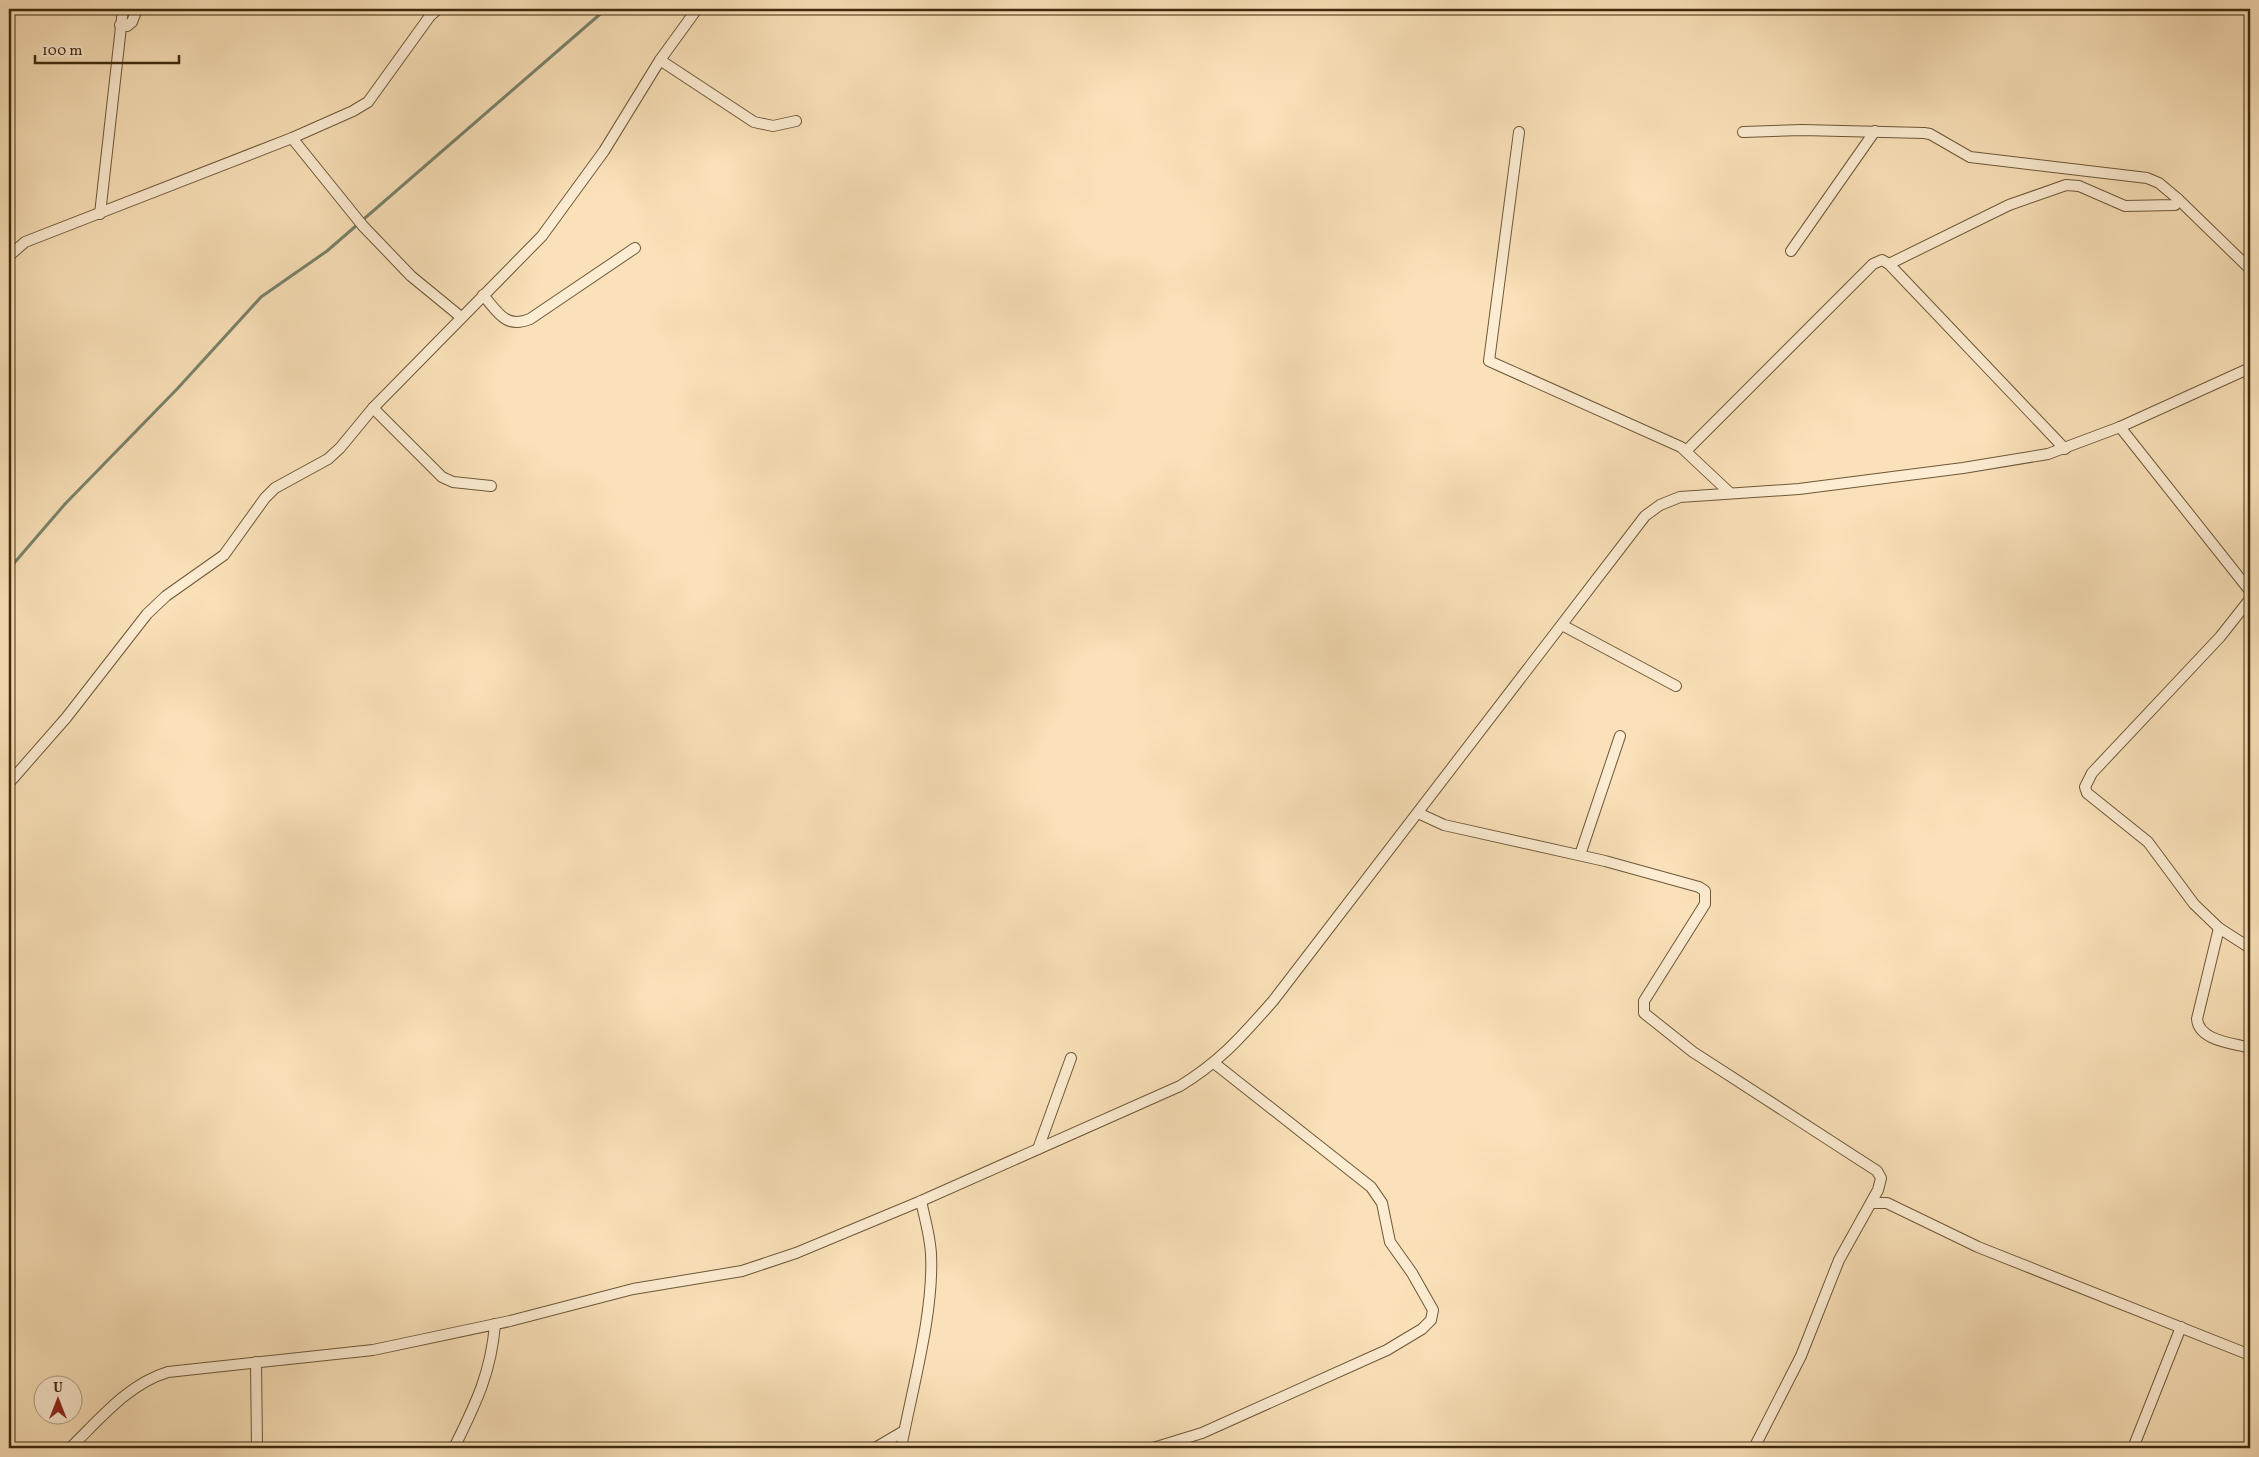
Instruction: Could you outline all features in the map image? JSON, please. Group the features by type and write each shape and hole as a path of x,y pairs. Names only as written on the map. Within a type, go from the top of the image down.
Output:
{"street":[{"path":"100,214 123,9"},
{"path":"120,26 127,26 132,22 137,9"},
{"path":"9,256 25,242 292,138 354,111 368,102 430,16 438,9"},
{"path":"9,783 66,718 147,614 166,596 224,555 265,498 275,488 328,459 461,317 542,236 604,152 660,60 697,9"},
{"path":"660,60 754,122 774,126 796,121"},
{"path":"1791,251 1875,131"},
{"path":"1743,132 1875,131 1930,134 1970,157 2147,178 2159,183 2178,199 2250,269"},
{"path":"1519,132 1489,361 1681,447 1730,493"},
{"path":"292,138 364,226 411,276 461,317"},
{"path":"1889,264 2009,205 2066,185 2079,186 2107,200 2125,206 2175,205 2178,199"},
{"path":"483,295 506,320 520,323 530,319 635,248"},
{"path":"1686,451 1873,264 1882,260 1889,264 2065,449"},
{"path":"70,1448 112,1407 137,1386 152,1377 168,1372 374,1350 495,1324 633,1289 742,1271 796,1252 921,1201 1180,1086 1231,1049 1273,1001 1645,516 1660,505 1680,497 1799,488 1963,468 2048,454 2120,427 2250,368"},
{"path":"374,408 442,477 453,482 491,486"},
{"path":"2120,427 2250,591"},
{"path":"2250,599 2220,637 2092,773 2085,783 2088,793 2148,842 2194,904 2220,928 2250,948"},
{"path":"1562,625 1676,686"},
{"path":"1580,855 1620,736"},
{"path":"1418,813 1444,825 1580,855 1699,886 1705,891 1705,904 1644,1001 1644,1013 1666,1033 1693,1052 1872,1166 1881,1178 1872,1203 1840,1260 1801,1356 1754,1448"},
{"path":"2220,928 2197,1025 2211,1037 2250,1048"},
{"path":"1038,1149 1070,1058"},
{"path":"1153,1448 1202,1434 1387,1350 1422,1329 1431,1320 1433,1310 1390,1242 1382,1203 1371,1187 1214,1063"},
{"path":"901,1448 927,1316 931,1274 928,1233 921,1201"},
{"path":"1872,1203 1887,1203 1978,1247 2250,1355"},
{"path":"454,1448 484,1382 493,1350 495,1324"},
{"path":"2133,1448 2181,1328"},
{"path":"256,1362 257,1448"},
{"path":"876,1448 904,1431"}],"waterway":[{"path":"9,569 65,504 178,388 261,297 327,251 606,9"}]}
